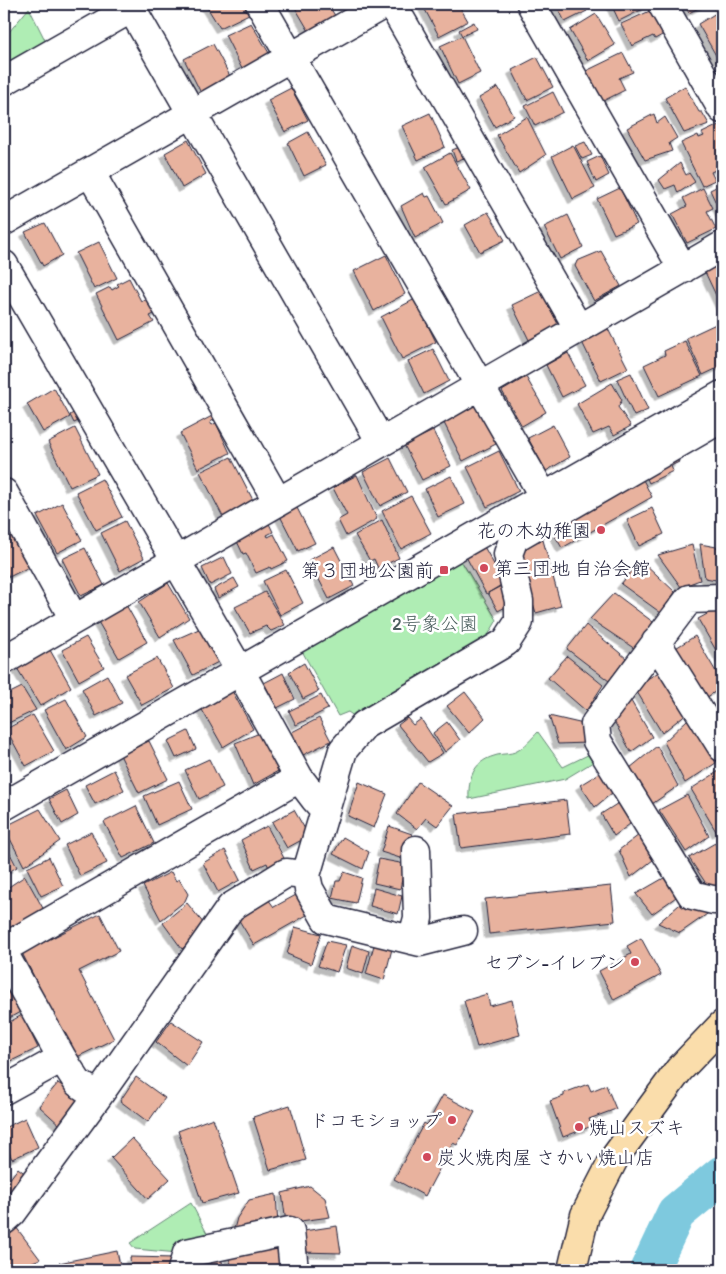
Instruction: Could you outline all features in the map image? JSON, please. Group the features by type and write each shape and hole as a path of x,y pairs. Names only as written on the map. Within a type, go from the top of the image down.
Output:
{"main road":[{"path":"572,1270 585,1215 615,1157 679,1070 722,1025"}],"street":[{"path":"260,4 544,497"},
{"path":"4,219 384,4"},
{"path":"392,4 579,329"},
{"path":"531,4 683,268"},
{"path":"662,4 722,109"},
{"path":"4,81 130,6 381,442"},
{"path":"90,172 278,502"},
{"path":"4,660 722,246"},
{"path":"4,265 240,670 299,778 325,810"},
{"path":"4,806 722,395"},
{"path":"463,931 420,942 326,919 309,889 306,875 343,750 364,725 506,642 519,622 519,601 508,554 514,538 722,418"},
{"path":"4,494 74,619"},
{"path":"722,598 689,599 595,724 597,741 692,895 722,900"},
{"path":"656,642 722,747"},
{"path":"4,948 299,778"},
{"path":"412,940 418,918 416,850"},
{"path":"4,1220 12,1213 98,1096 231,907 286,873 306,875"},
{"path":"4,954 78,1083 98,1096"},
{"path":"4,1090 62,1058"},
{"path":"182,1270 187,1253 290,1231 294,1270"}],"green space":[{"path":"29,8 52,54 4,81 4,38"},
{"name":"2号象公園","path":"459,557 497,620 480,649 358,719 348,712 338,716 302,651"},
{"path":"538,732 563,767 598,750 603,756 565,779 469,799 471,778 481,762 494,756 517,751 526,745"},
{"path":"191,1203 211,1241 178,1253 135,1249 130,1243"}],"building":[{"path":"205,4 243,4 249,14 220,28"},
{"path":"293,4 328,4 337,19 310,33"},
{"path":"422,4 458,4 468,21 439,36"},
{"path":"556,4 583,4 587,11 565,22"},
{"path":"611,4 645,4 647,7 619,21"},
{"path":"684,4 706,4 689,13"},
{"path":"718,4 722,4 722,57 718,59 698,24 721,10"},
{"path":"652,10 664,34 655,39 653,36 632,46 621,24"},
{"path":"596,14 615,45 588,61 570,30"},
{"path":"474,22 477,29 462,36 459,30"},
{"path":"251,23 272,58 244,73 225,35"},
{"path":"462,36 480,73 458,84 440,46"},
{"path":"213,44 231,78 202,95 184,59"},
{"path":"623,53 633,72 619,78 625,90 601,102 586,71"},
{"path":"537,57 553,87 527,100 512,70"},
{"path":"685,86 699,112 702,112 709,124 684,133 665,98"},
{"path":"498,87 514,116 495,127 479,98"},
{"path":"291,88 308,120 285,132 268,100"},
{"path":"553,92 563,112 535,126 525,106"},
{"path":"430,113 445,147 418,160 402,126"},
{"path":"654,114 657,123 665,117 677,138 669,143 672,151 645,160 627,128"},
{"path":"527,117 546,155 519,173 497,135"},
{"path":"719,125 722,133 722,167 711,172 715,180 702,186 681,143 698,135 699,138 704,136 702,133"},
{"path":"308,132 326,165 304,176 288,143"},
{"path":"188,140 206,174 182,188 165,153"},
{"path":"585,142 592,155 582,159 575,146"},
{"path":"465,145 469,156 456,161 452,150"},
{"path":"573,145 595,188 573,199 552,156"},
{"path":"450,153 471,190 446,204 425,167"},
{"path":"600,156 609,175 596,182 587,162"},
{"path":"680,163 686,175 689,173 695,182 678,193 675,185 665,189 659,180"},
{"path":"722,184 722,216 710,190"},
{"path":"620,188 637,224 614,234 597,199"},
{"path":"703,188 713,208 707,211 716,229 687,243 672,214 687,206 683,198"},
{"path":"424,193 426,197 429,196 443,223 415,238 401,206"},
{"path":"488,212 505,240 480,252 465,225"},
{"path":"568,215 583,247 560,259 544,227"},
{"path":"45,223 62,255 43,266 25,232"},
{"path":"99,242 117,278 94,289 76,253"},
{"path":"601,251 621,286 594,301 575,266 577,261"},
{"path":"386,255 405,294 374,311 354,271"},
{"path":"722,263 722,308 705,272"},
{"path":"129,278 141,301 152,295 160,311 150,316 154,322 119,340 96,294 110,287 112,290 119,286 117,284"},
{"path":"541,291 559,326 529,340 512,305"},
{"path":"415,299 436,342 402,359 381,317"},
{"path":"718,323 722,330 722,366 703,375 686,338"},
{"path":"607,327 628,368 601,381 581,340"},
{"path":"685,341 702,376 659,396 644,365 665,355 664,351"},
{"path":"433,349 449,381 424,394 408,361"},
{"path":"568,353 585,385 562,397 546,365"},
{"path":"631,373 648,410 634,416 617,379"},
{"path":"526,377 546,412 522,426 502,391"},
{"path":"612,383 622,400 618,407 631,426 614,435 609,427 593,434 577,404"},
{"path":"54,388 70,417 43,432 27,404"},
{"path":"475,402 496,444 463,461 442,419"},
{"path":"78,410 83,419 74,423 70,415"},
{"path":"212,416 214,420 210,422 212,425 216,423 230,453 198,469 180,433"},
{"path":"553,425 570,457 546,471 528,438"},
{"path":"75,428 98,474 70,487 48,442"},
{"path":"433,431 451,466 422,480 404,445"},
{"path":"499,451 519,491 487,507 467,467"},
{"path":"675,455 679,462 671,466 673,471 649,483 643,470"},
{"path":"231,457 254,502 223,517 200,472"},
{"path":"390,458 407,492 380,506 363,472"},
{"path":"357,475 377,519 346,536 338,520 347,515 333,488"},
{"path":"451,476 465,504 438,517 425,489"},
{"path":"641,476 652,497 562,548 550,527"},
{"path":"102,479 122,517 96,530 76,492"},
{"path":"411,496 431,533 401,549 382,511"},
{"path":"294,502 315,543 298,551 277,510"},
{"path":"62,503 82,540 57,553 37,516"},
{"path":"652,508 664,534 639,546 627,520"},
{"path":"266,517 273,532 267,535 268,537 274,534 288,561 271,569 270,567 256,573 246,553 243,554 233,533"},
{"path":"382,520 399,558 378,568 374,559 370,561 355,535"},
{"path":"125,521 144,558 120,571 101,533"},
{"path":"15,530 33,565 9,577 4,567 4,536"},
{"path":"543,540 561,606 536,613 517,547"},
{"name":"第三団地 自治会館","path":"482,543 505,584 486,594 464,553"},
{"path":"700,544 722,548 722,581 705,578"},
{"path":"692,545 700,580 681,587 658,555"},
{"path":"334,547 354,586 329,599 309,560"},
{"path":"85,548 104,585 81,596 62,559"},
{"path":"224,557 232,574 210,585 202,568"},
{"path":"641,560 675,592 661,613 621,584"},
{"path":"286,570 303,603 280,615 263,581"},
{"path":"234,578 239,587 218,598 214,589"},
{"path":"168,583 189,618 160,637 139,602"},
{"path":"503,584 513,603 498,611 488,593"},
{"path":"265,592 285,625 271,631 266,626 250,633 235,607"},
{"path":"614,593 653,622 635,649 590,619"},
{"path":"125,603 147,642 119,658 97,620"},
{"path":"722,606 722,658 721,659 698,619"},
{"path":"208,625 226,658 193,675 174,640"},
{"path":"586,625 626,658 609,681 567,649"},
{"path":"695,636 722,682 722,687 703,700 674,649"},
{"path":"86,637 104,667 79,681 62,650"},
{"path":"50,650 71,687 40,706 17,668"},
{"path":"567,656 603,685 586,711 548,678"},
{"path":"157,658 174,688 142,705 125,675"},
{"path":"304,663 319,691 303,699 289,672"},
{"path":"662,670 687,713 662,733 634,687"},
{"path":"283,673 295,699 277,708 264,683"},
{"path":"107,675 122,703 96,716 82,689"},
{"path":"22,687 36,710 4,725 4,696"},
{"path":"231,689 253,729 223,747 201,708"},
{"path":"465,692 485,718 469,733 447,706"},
{"path":"321,695 328,709 296,725 289,711"},
{"path":"66,699 87,737 66,750 44,710"},
{"path":"631,701 652,737 631,752 610,714"},
{"path":"722,705 722,720 716,709"},
{"path":"33,715 54,751 26,766 6,729"},
{"path":"549,716 588,725 587,743 558,744"},
{"path":"319,718 331,741 303,755 292,732"},
{"path":"407,718 413,725 421,719 443,753 428,762 398,725"},
{"path":"689,718 716,763 685,783 664,742"},
{"path":"447,722 460,740 445,752 433,733"},
{"path":"267,730 287,766 253,785 235,743"},
{"path":"188,731 196,749 176,758 168,741"},
{"path":"149,741 168,779 139,793 120,755"},
{"path":"657,746 678,786 652,804 630,768"},
{"path":"209,759 223,787 199,799 185,770"},
{"path":"606,769 618,788 595,807 580,785"},
{"path":"722,769 722,828 717,833 691,789"},
{"path":"114,770 124,790 95,804 85,785"},
{"path":"179,781 192,809 157,825 144,796"},
{"path":"359,782 387,794 374,828 348,816"},
{"path":"418,782 453,806 437,826 426,818 417,829 397,814"},
{"path":"66,790 78,815 62,824 49,799"},
{"path":"687,795 709,836 686,852 659,810"},
{"path":"566,800 570,834 461,848 456,814"},
{"path":"623,800 634,821 614,836 601,814"},
{"path":"136,806 154,843 123,858 104,822"},
{"path":"40,809 60,841 24,866 4,827"},
{"path":"294,810 309,836 287,848 272,822"},
{"path":"267,826 285,860 269,868 267,863 254,869 241,840"},
{"path":"389,826 412,834 403,859 381,852"},
{"path":"91,832 107,863 80,876 65,845"},
{"path":"639,835 653,860 631,877 619,850"},
{"path":"343,837 369,852 363,869 333,854"},
{"path":"4,842 17,867 4,875"},
{"path":"715,843 722,855 722,888 713,894 689,858"},
{"path":"225,850 240,880 218,892 203,863"},
{"path":"49,857 63,886 41,896 27,868"},
{"path":"379,859 405,864 400,889 374,883"},
{"path":"171,872 176,881 179,879 188,894 185,901 161,920 143,886"},
{"path":"344,872 362,878 356,903 332,898 336,881 340,881"},
{"path":"669,875 679,895 652,914 636,894"},
{"path":"25,876 44,910 10,929 4,914 4,890"},
{"path":"611,886 615,921 489,934 485,899"},
{"path":"374,888 402,896 398,914 370,906"},
{"path":"296,895 307,915 254,945 237,917 268,899 274,907"},
{"path":"686,899 710,912 680,933 658,923"},
{"path":"187,903 204,924 196,931 199,935 182,949 163,923"},
{"path":"100,914 119,951 79,971 114,1039 75,1058 22,953"},
{"path":"295,927 321,934 311,964 287,954"},
{"name":"セブン-イレブン","path":"641,938 661,975 614,1000 599,971 631,954 627,946"},
{"path":"327,941 346,945 337,972 318,966"},
{"path":"352,945 369,951 363,974 346,968"},
{"path":"374,945 392,949 384,980 366,974"},
{"path":"11,979 27,1008 4,1021 4,983"},
{"path":"487,994 490,1006 512,1000 520,1035 477,1047 464,1001"},
{"path":"22,1015 38,1048 5,1064 4,1025"},
{"path":"171,1021 203,1042 187,1066 156,1042"},
{"path":"136,1077 165,1098 148,1122 120,1101"},
{"path":"58,1083 82,1099 61,1126 39,1106"},
{"path":"588,1084 591,1091 606,1085 616,1109 589,1119 592,1126 563,1137 550,1101 564,1096 564,1093"},
{"path":"443,1095 475,1112 457,1145 453,1143 425,1196 394,1179 424,1123 427,1125"},
{"path":"290,1105 306,1160 270,1170 253,1117"},
{"path":"25,1118 38,1147 12,1159 4,1141 4,1128"},
{"path":"213,1118 239,1193 202,1203 178,1131"},
{"path":"132,1138 170,1179 148,1199 111,1158"},
{"path":"18,1168 33,1180 15,1203 4,1194 4,1187"},
{"path":"310,1186 325,1198 330,1217 286,1223 282,1193"},
{"path":"276,1194 278,1225 233,1233 237,1218 249,1200"},
{"path":"337,1226 341,1253 300,1252 297,1232"},
{"path":"16,1227 40,1259 13,1270 4,1270 4,1235"},
{"path":"283,1238 283,1270 232,1270 228,1253"},
{"path":"117,1251 121,1270 60,1270 59,1263"},
{"path":"220,1253 224,1270 191,1270 192,1259"},
{"path":"130,1257 175,1258 171,1270 131,1270"},
{"path":"298,1264 342,1266 341,1270 299,1270"}],"waterway":[{"path":"649,1270 676,1213 722,1175"}],"place":[{"name":"花の木幼稚園","path":"601,530"},
{"name":"第三団地 自治会館","path":"484,568"},
{"name":"第３団地公園前","path":"444,570"},
{"name":"セブン-イレブン","path":"635,962"},
{"name":"ドコモショップ","path":"452,1120"},
{"name":"焼山スズキ","path":"579,1127"},
{"name":"炭火焼肉屋 さかい 焼山店","path":"427,1157"}]}
